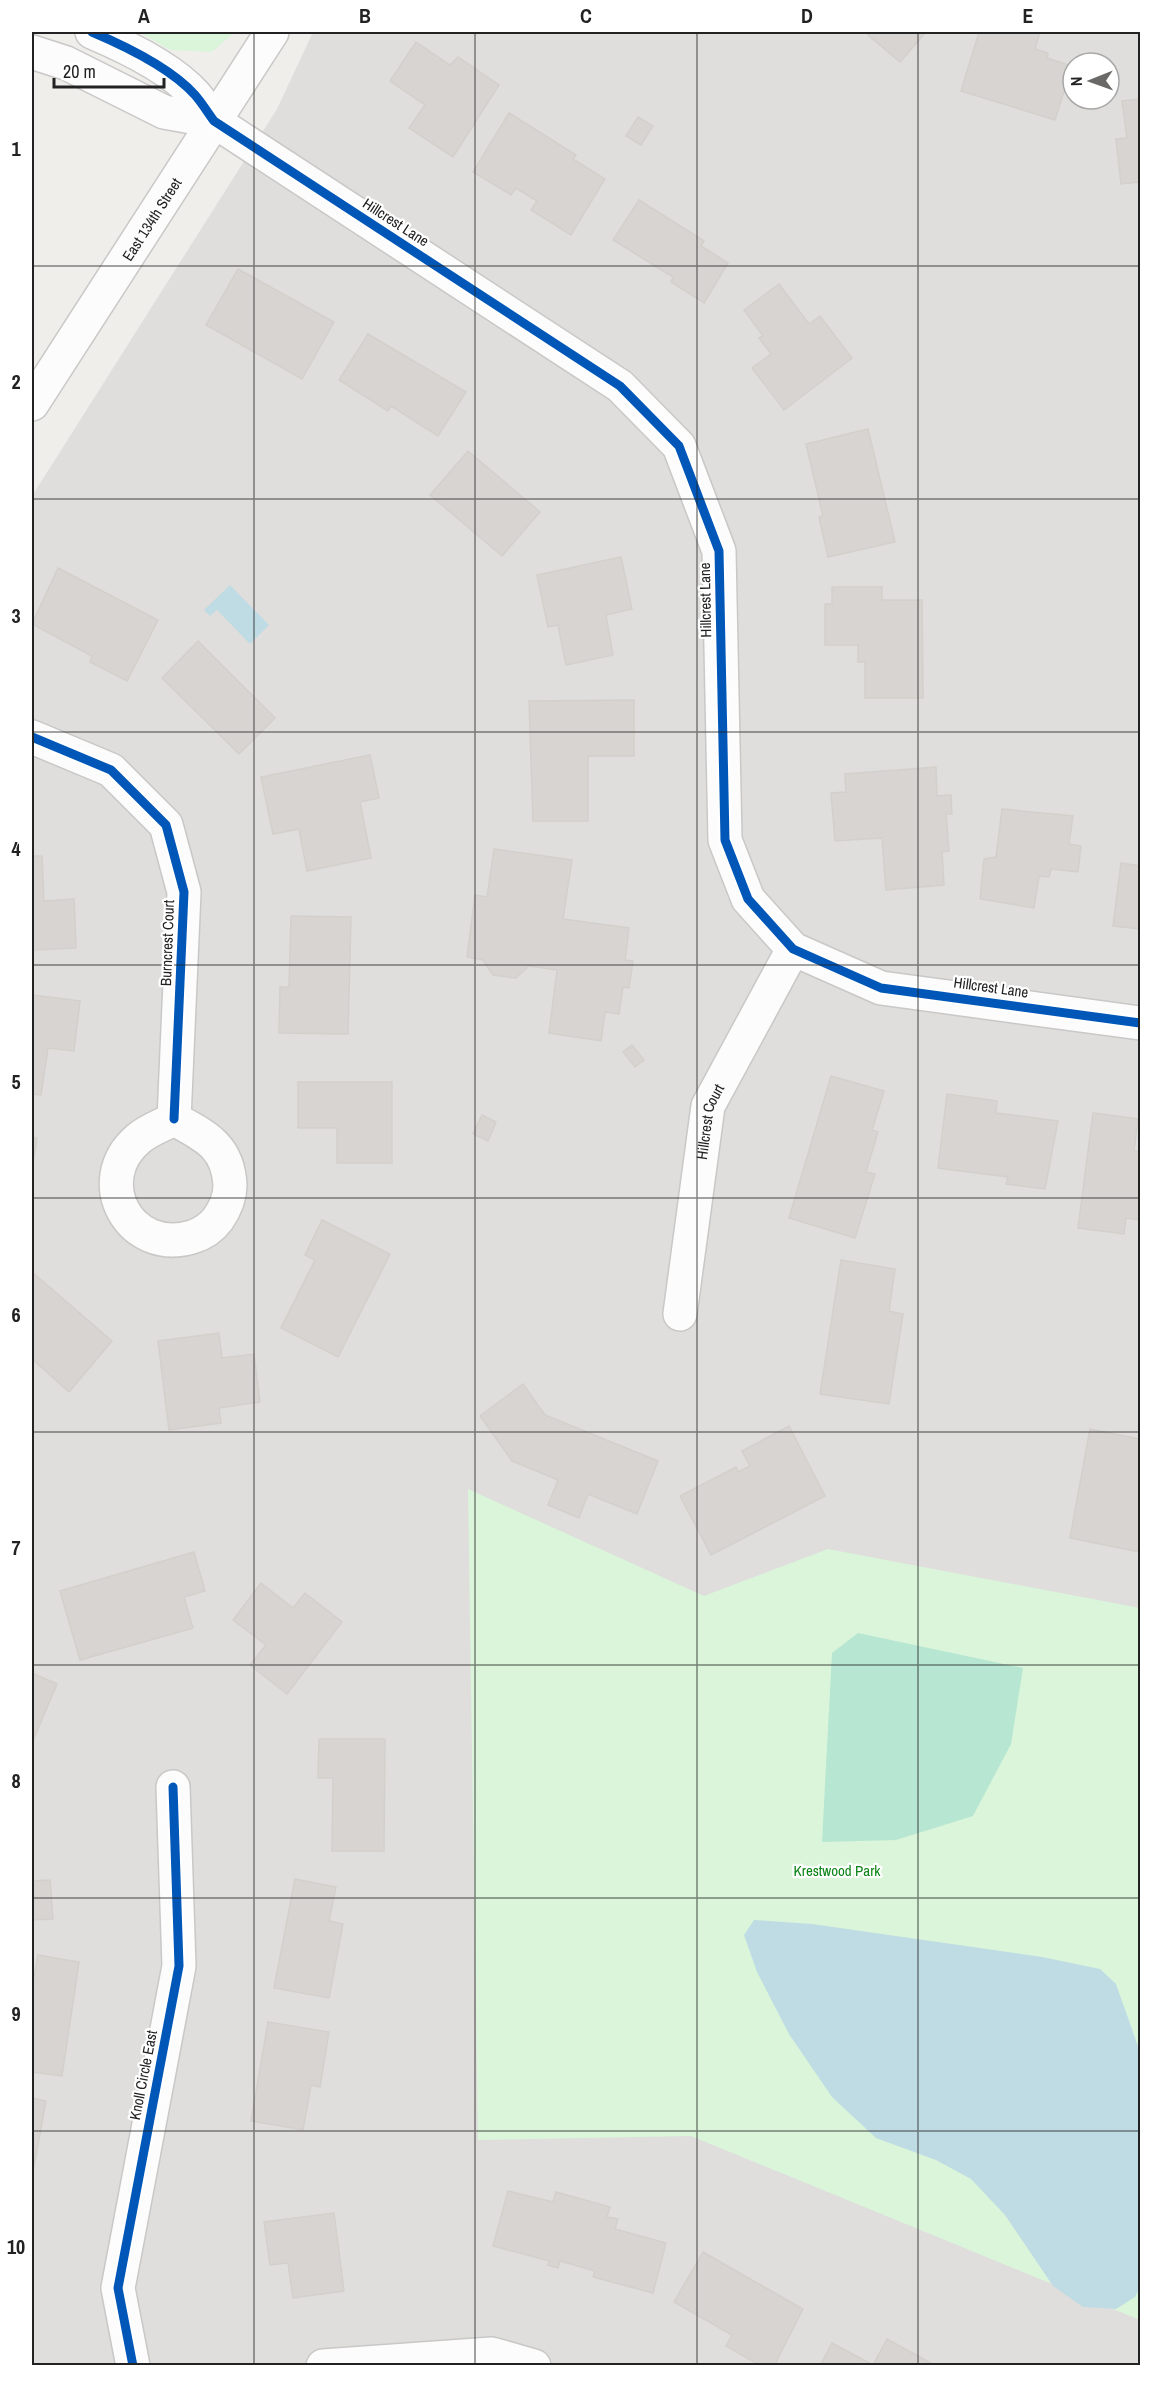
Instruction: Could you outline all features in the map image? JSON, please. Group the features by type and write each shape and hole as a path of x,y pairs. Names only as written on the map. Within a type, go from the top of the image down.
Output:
{"street":[{"path":"92,32 113,41 170,74 195,95 214,121"},
{"name":"East 134th Street","path":"32,404 272,32"},
{"path":"32,52 66,63 164,112 214,121"},
{"name":"Hillcrest Lane","path":"214,121 620,386 679,446 719,551 725,840 748,899 793,949 881,988 1140,1023"},
{"name":"Burncrest Court","path":"32,737 111,770 166,825 184,892 174,1119"},
{"name":"Hillcrest Court","path":"680,1314 708,1106 793,949"},
{"name":"Knoll Circle East","path":"133,2366 118,2288 179,1966 173,1787"},
{"path":"323,2366 492,2354 534,2366"}],"shaded area":[{"path":"313,32 1140,32 1140,2365 32,2365 32,496 277,109"}],"green space":[{"path":"139,32 235,32 212,52 170,50"},
{"name":"Krestwood Park","path":"468,1489 704,1596 828,1549 1140,1608 1140,2320 691,2136 478,2140"},
{"path":"858,1633 1023,1668 1011,1744 973,1816 896,1840 822,1842 832,1653"}],"water":[{"path":"230,585 269,625 250,644 217,610 210,616 204,610"},
{"path":"754,1920 812,1924 1042,1957 1100,1969 1116,1984 1140,2052 1140,2287 1135,2297 1116,2309 1083,2307 1053,2286 1005,2215 971,2179 936,2160 876,2138 832,2097 789,2034 757,1972 744,1935"}],"building":[{"path":"872,32 926,32 900,62 868,35"},
{"path":"979,32 1040,32 1035,49 1048,53 1047,58 1061,62 1061,101 1055,120 961,91"},
{"path":"416,42 450,65 458,57 499,85 453,157 409,128 425,105 390,81"},
{"path":"1140,99 1140,182 1121,184 1116,139 1127,138 1122,101"},
{"path":"509,113 576,155 573,159 605,179 571,235 531,210 537,201 516,188 511,195 473,172"},
{"path":"638,117 653,126 641,145 626,136"},
{"path":"639,200 704,241 701,246 728,263 704,303 671,282 673,277 613,240"},
{"path":"238,269 334,322 302,379 206,325"},
{"path":"779,284 809,324 820,316 852,358 784,410 752,368 771,354 759,338 763,336 744,310"},
{"path":"368,334 466,392 438,436 391,406 388,411 339,380"},
{"path":"868,429 895,542 828,557 819,517 823,516 806,444"},
{"path":"468,451 540,512 502,556 430,495"},
{"path":"621,557 632,609 606,615 613,655 566,665 558,625 548,627 537,575"},
{"path":"58,568 158,620 127,681 90,662 92,656 32,624"},
{"path":"832,587 882,587 882,600 922,600 923,698 865,698 865,662 858,662 858,645 825,645 825,604 832,604"},
{"path":"198,641 275,718 239,754 162,678"},
{"path":"634,700 634,756 588,756 588,821 533,821 529,701"},
{"path":"370,755 379,798 360,802 371,858 307,871 299,829 273,834 261,777"},
{"path":"936,767 937,796 951,795 952,814 946,814 949,851 942,852 944,885 886,890 882,838 835,841 831,793 846,792 845,774"},
{"path":"1002,809 1073,816 1069,844 1081,846 1078,872 1051,869 1049,877 1039,876 1034,908 980,899 984,859 996,857"},
{"path":"494,849 572,860 563,919 629,928 625,960 633,961 629,988 623,987 619,1014 605,1012 601,1041 549,1033 557,970 529,966 516,978 493,975 483,960 467,957 475,895 487,897"},
{"path":"32,856 42,856 44,901 74,899 76,948 32,950"},
{"path":"1121,863 1140,866 1140,929 1113,926"},
{"path":"291,916 351,917 348,1034 279,1033 280,987 289,987"},
{"path":"32,995 80,1001 74,1051 48,1048 41,1095 32,1094"},
{"path":"632,1045 644,1060 635,1067 623,1052"},
{"path":"831,1076 884,1091 872,1130 878,1132 866,1172 875,1174 855,1238 789,1218"},
{"path":"298,1082 392,1082 392,1163 337,1163 337,1128 298,1128"},
{"path":"947,1094 997,1101 996,1113 1058,1121 1045,1189 1006,1184 1008,1177 938,1168"},
{"path":"1093,1113 1138,1119 1134,1151 1140,1152 1140,1220 1126,1218 1124,1234 1078,1228"},
{"path":"482,1115 496,1122 488,1141 473,1134"},
{"path":"32,1137 37,1138 32,1169"},
{"path":"322,1220 390,1254 338,1357 281,1328 315,1260 305,1255"},
{"path":"841,1260 895,1269 889,1311 903,1314 889,1404 820,1394"},
{"path":"32,1272 112,1341 69,1392 32,1359"},
{"path":"219,1333 222,1358 254,1354 260,1402 219,1408 221,1423 169,1430 158,1341"},
{"path":"523,1384 545,1415 658,1461 637,1514 588,1494 579,1518 548,1505 558,1480 512,1461 480,1416"},
{"path":"789,1426 825,1496 711,1555 680,1496 736,1467 738,1472 750,1466 742,1451"},
{"path":"1090,1429 1140,1439 1140,1552 1070,1538"},
{"path":"194,1552 205,1591 184,1597 193,1628 80,1660 60,1591"},
{"path":"261,1583 293,1608 305,1593 342,1622 287,1694 250,1665 266,1645 233,1620"},
{"path":"32,1673 57,1684 32,1743"},
{"path":"319,1739 385,1739 384,1851 332,1851 333,1778 318,1778"},
{"path":"295,1879 336,1887 329,1921 343,1924 329,1998 274,1988"},
{"path":"50,1880 53,1919 32,1920 32,1881"},
{"path":"38,1955 79,1962 62,2076 32,2072 32,1988"},
{"path":"268,2022 329,2032 320,2087 311,2085 303,2130 251,2121"},
{"path":"32,2098 46,2101 32,2177"},
{"path":"508,2191 553,2202 556,2192 610,2207 607,2217 618,2219 615,2229 666,2243 653,2293 593,2277 595,2271 560,2261 558,2268 548,2265 550,2261 493,2246"},
{"path":"334,2213 344,2291 293,2298 288,2263 270,2265 264,2222"},
{"path":"703,2252 803,2309 774,2366 761,2366 726,2346 732,2335 674,2302"},
{"path":"887,2339 936,2366 820,2366 832,2343 873,2365"}],"cycle path":[{"path":"92,32 161,67 195,95 214,121 620,386 679,446 719,551 725,840 748,899 793,949 881,988 1140,1023"},
{"path":"32,737 111,770 166,825 184,892 174,1119"},
{"path":"133,2366 118,2288 179,1966 173,1787"}]}
